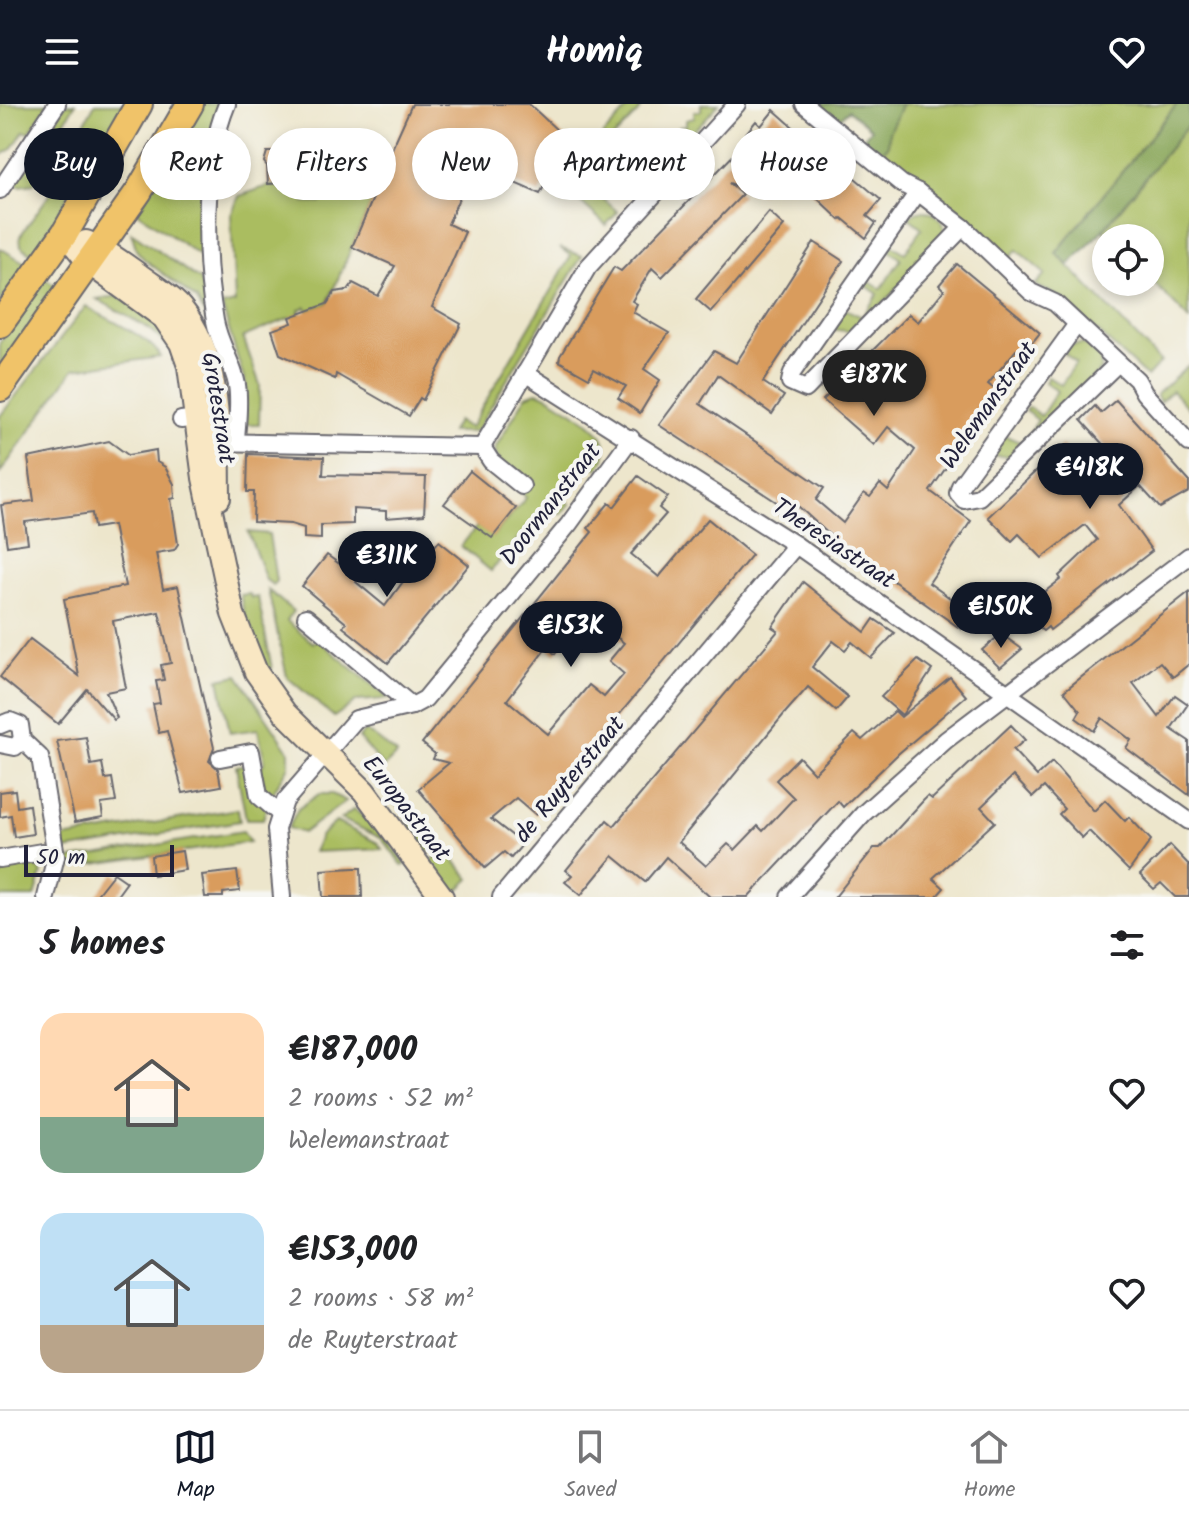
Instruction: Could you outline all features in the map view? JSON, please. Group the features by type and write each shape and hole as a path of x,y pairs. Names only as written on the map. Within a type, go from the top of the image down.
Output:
{"main road":[{"path":"0,324 65,233 139,104"},
{"path":"0,388 139,191 190,104"}],"street":[{"path":"1,184 57,104"},
{"name":"Grotestraat","path":"227,104 218,126 211,168 209,277 215,325 237,383 218,441 221,555 233,614 256,672 285,713 329,752"},
{"path":"482,447 596,257 737,104"},
{"path":"804,104 902,184 918,192 963,227 1031,292 1055,303 1118,363 1189,443"},
{"path":"918,192 792,373 790,382 806,389 963,227"},
{"name":"Grotestraat","path":"65,233 94,255 175,331 189,366 198,418 218,441"},
{"name":"Welemanstraat","path":"1077,324 960,486 958,493 964,500 979,497 1118,363"},
{"name":"Theresiastraat","path":"525,373 796,545 1189,821"},
{"name":"Doormanstraat","path":"412,706 425,699 560,535 631,438"},
{"path":"218,441 482,447"},
{"path":"482,447 491,461 522,486"},
{"name":"de Ruyterstraat","path":"501,897 796,545"},
{"path":"789,897 863,814 946,740 1189,556"},
{"path":"306,617 412,706"},
{"path":"282,897 276,829 279,813 356,719 412,706"},
{"path":"0,725 16,722 23,729 22,740 15,747 0,744"},
{"path":"22,740 40,757 56,856 46,897"},
{"path":"220,758 251,752 259,796 279,813"},
{"name":"Europastraat","path":"329,752 364,791 442,897"},
{"path":"0,859 42,852 56,856"}],"green space":[{"path":"0,104 48,104 32,128 24,128 12,149 0,156"},
{"path":"66,104 75,104 61,128 51,128"},
{"path":"95,104 124,104 110,128 82,128"},
{"path":"203,104 220,104 217,128 188,128"},
{"path":"632,104 641,109 623,128 610,128"},
{"path":"701,104 719,104 697,128 679,128 686,126 686,120 694,118 694,111 701,111"},
{"path":"816,104 902,104 889,132 888,146 878,155 861,141 871,129 848,110 838,121"},
{"path":"902,104 1178,104 1056,253 1092,290 1092,296 1097,296 1161,362 1147,377 1060,297 1035,285 1045,274 1017,250 1007,261 963,216 878,155 888,146 889,132"},
{"path":"1177,104 1189,104 1189,124 1108,224 1092,224 1092,241 1069,265 1056,253"},
{"path":"1189,124 1189,319 1164,293 1164,224 1108,224"},
{"path":"24,170 24,185 15,183"},
{"path":"267,186 267,200 321,203 321,200 372,200 327,304 308,311 306,307 299,310 300,314 243,337 260,385 259,424 246,424 246,386 222,306 235,303 231,215 237,200 251,200 251,192"},
{"path":"46,200 66,200 33,255 21,246 20,236"},
{"path":"144,200 207,200 200,256 137,212"},
{"path":"578,200 604,200 618,212 606,225"},
{"path":"918,211 930,212 939,218 945,239 855,332 828,329 843,308 862,317 878,294 865,285 868,281 881,289 901,259 889,250 892,245 905,253 922,228 908,217"},
{"path":"131,232 200,280 210,317 207,319 197,300 144,259 137,251"},
{"path":"0,248 27,264 0,303"},
{"path":"560,248 582,256 478,428 474,432 451,432 457,421 470,428 571,256"},
{"path":"45,279 59,288 0,369 0,342"},
{"path":"117,296 155,319 171,348 148,328 97,299"},
{"path":"86,306 138,335 161,357 74,369 0,473 0,416"},
{"path":"1084,344 1100,357 1101,370 1014,457 986,455 1001,434 1022,443 1038,420 1025,411 1028,407 1041,416 1057,391 1045,382 1048,377 1061,385 1076,363 1064,353 1071,345"},
{"path":"1189,365 1189,409 1172,391 1160,402 1156,395"},
{"path":"536,392 594,427 604,442 604,459 598,469 585,459 558,493 570,504 561,514 547,504 491,571 461,546 477,526 492,537 526,498 496,456 495,448 526,396"},
{"path":"248,532 269,534 276,581 273,585 266,580"},
{"path":"268,590 293,611 287,621 313,643 317,639 389,699 357,701 334,717 287,677"},
{"path":"250,594 251,598 258,597 272,669 268,670 247,626 240,595"},
{"path":"238,675 289,751 289,766 271,796 266,794 260,768 265,762 258,729 230,733 219,679"},
{"path":"365,730 397,754 384,767 359,738"},
{"path":"248,764 267,806 263,819 246,819 236,766"},
{"path":"392,787 439,841 424,855 401,808 391,801 388,791"},
{"path":"319,794 332,794 346,801 303,833 288,828 298,809"},
{"path":"238,809 240,821 65,850 63,838"},
{"path":"354,809 382,833 406,864 403,866 381,838 341,819"},
{"path":"336,822 378,843 382,849 314,852 320,836"},
{"path":"243,831 250,842 65,868 64,860"},
{"path":"445,849 470,879 453,895 429,863"},
{"path":"34,865 42,873 35,897 0,897 0,871"}],"building":[{"path":"412,104 529,104 555,128 534,128 534,191 518,184 518,128 412,128 412,200 458,200 448,224 465,232 432,307 461,324 423,400 420,398 409,416 336,374 335,379 280,354 272,330 292,323 290,317 327,304 335,292 348,290 353,283 378,296 395,266 352,247 372,200 396,200 396,140"},
{"path":"774,110 794,128 750,128 756,121 761,126"},
{"path":"731,158 731,200 737,200 662,277 652,268 632,301 637,304 633,312 669,333 644,369 660,380 640,413 618,398 626,386 594,369 589,378 559,361 560,356 614,267 621,271 690,200 715,200 715,174"},
{"path":"856,179 881,200 867,216 876,223 866,238 842,218 840,220 819,200 856,200"},
{"path":"769,212 784,226 711,312 696,299"},
{"path":"814,242 843,261 763,382 784,396 772,414 718,375 700,404 824,488 816,500 843,523 864,493 870,497 880,484 888,491 915,450 888,427 874,445 823,400 909,314 918,322 944,290 939,285 957,264 1040,333 1022,355 1016,350 988,384 998,392 930,491 971,521 929,583 971,613 961,629 833,538 798,506 794,513 788,509 778,514 778,503 659,425 714,351 736,363"},
{"path":"1116,400 1189,481 1189,492 1160,508 1140,486 1119,505 1152,551 1050,630 1048,627 1043,631 1019,612 1061,579 1059,576 1097,540 1085,525 1042,558 1019,534 1012,541 988,517 1062,446 1094,479 1116,459 1081,420 1095,406 1101,413"},
{"path":"109,441 128,455 156,450 157,462 165,467 174,484 175,498 171,499 178,544 174,550 156,553 163,589 178,586 214,748 209,761 218,769 221,786 183,793 167,731 159,733 153,704 160,703 156,681 164,680 161,665 171,663 159,612 113,621 126,688 106,692 117,718 114,720 87,689 58,724 0,677 30,639 79,676 64,599 125,586 113,525 94,528 92,513 25,522 28,543 7,546 1,505 34,501 28,458"},
{"path":"248,454 324,457 323,475 426,477 424,515 386,518 386,511 353,509 353,524 321,525 321,539 304,538 304,528 291,524 253,522 254,492 247,492"},
{"path":"470,471 516,508 492,538 444,504"},
{"path":"638,476 668,497 659,508 666,514 631,554 659,577 708,519 752,555 536,815 516,798 491,819 523,844 511,858 504,852 485,868 418,789 449,763 433,759 435,754 422,743 592,532 588,528 609,503 614,507","holes":["588,614 624,643 609,661 624,674 604,697 589,685 548,734 507,700 547,647 555,654"]},
{"path":"439,541 469,565 388,663 343,627 346,623 302,586 327,555 359,578 356,582 385,606 425,552 428,554"},
{"path":"803,582 865,632 874,619 895,633 871,658 852,642 845,650 833,641 812,667 848,697 836,711 808,687 785,713 679,842 706,866 728,844 735,850 758,826 763,831 794,798 776,780 799,757 814,773 854,733 862,740 895,711 901,717 950,677 966,696 899,753 843,807 838,801 748,897 710,897 666,857 645,882 613,856 581,895 565,882 572,875 566,870 607,820 614,826 778,631 772,627"},
{"path":"1189,592 1189,664 1173,677 1160,662 1133,683 1159,717 1175,695 1188,704 1171,729 1189,741 1189,795 1126,748 1131,740 1102,718 1094,731 1076,718 1080,711 1064,691"},
{"path":"1001,634 1022,649 1000,668 982,650"},
{"path":"918,660 932,670 902,715 881,697"},
{"path":"1011,725 1025,740 1013,750 1037,776 1052,762 1094,811 1105,800 1125,821 1129,817 1151,840 1129,871 1089,831 1082,838 1059,814 1064,809 1044,787 1033,797 1013,776 981,807 995,822 933,878 944,888 936,897 835,897 874,848 880,848 928,796 932,799"},
{"path":"86,737 91,765 102,763 105,779 112,778 116,802 101,804 103,817 75,822 57,741"},
{"path":"15,790 17,807 29,805 33,834 14,837 11,815 0,817 0,792"},
{"path":"1170,845 1189,865 1189,897 1175,897 1161,883 1154,889 1140,875"},
{"path":"182,851 185,870 153,875 151,856"},
{"path":"361,868 362,897 323,897 321,870"},
{"path":"237,871 240,891 223,893 223,897 205,897 202,875"},
{"path":"114,873 127,882 116,897 95,897"}]}
